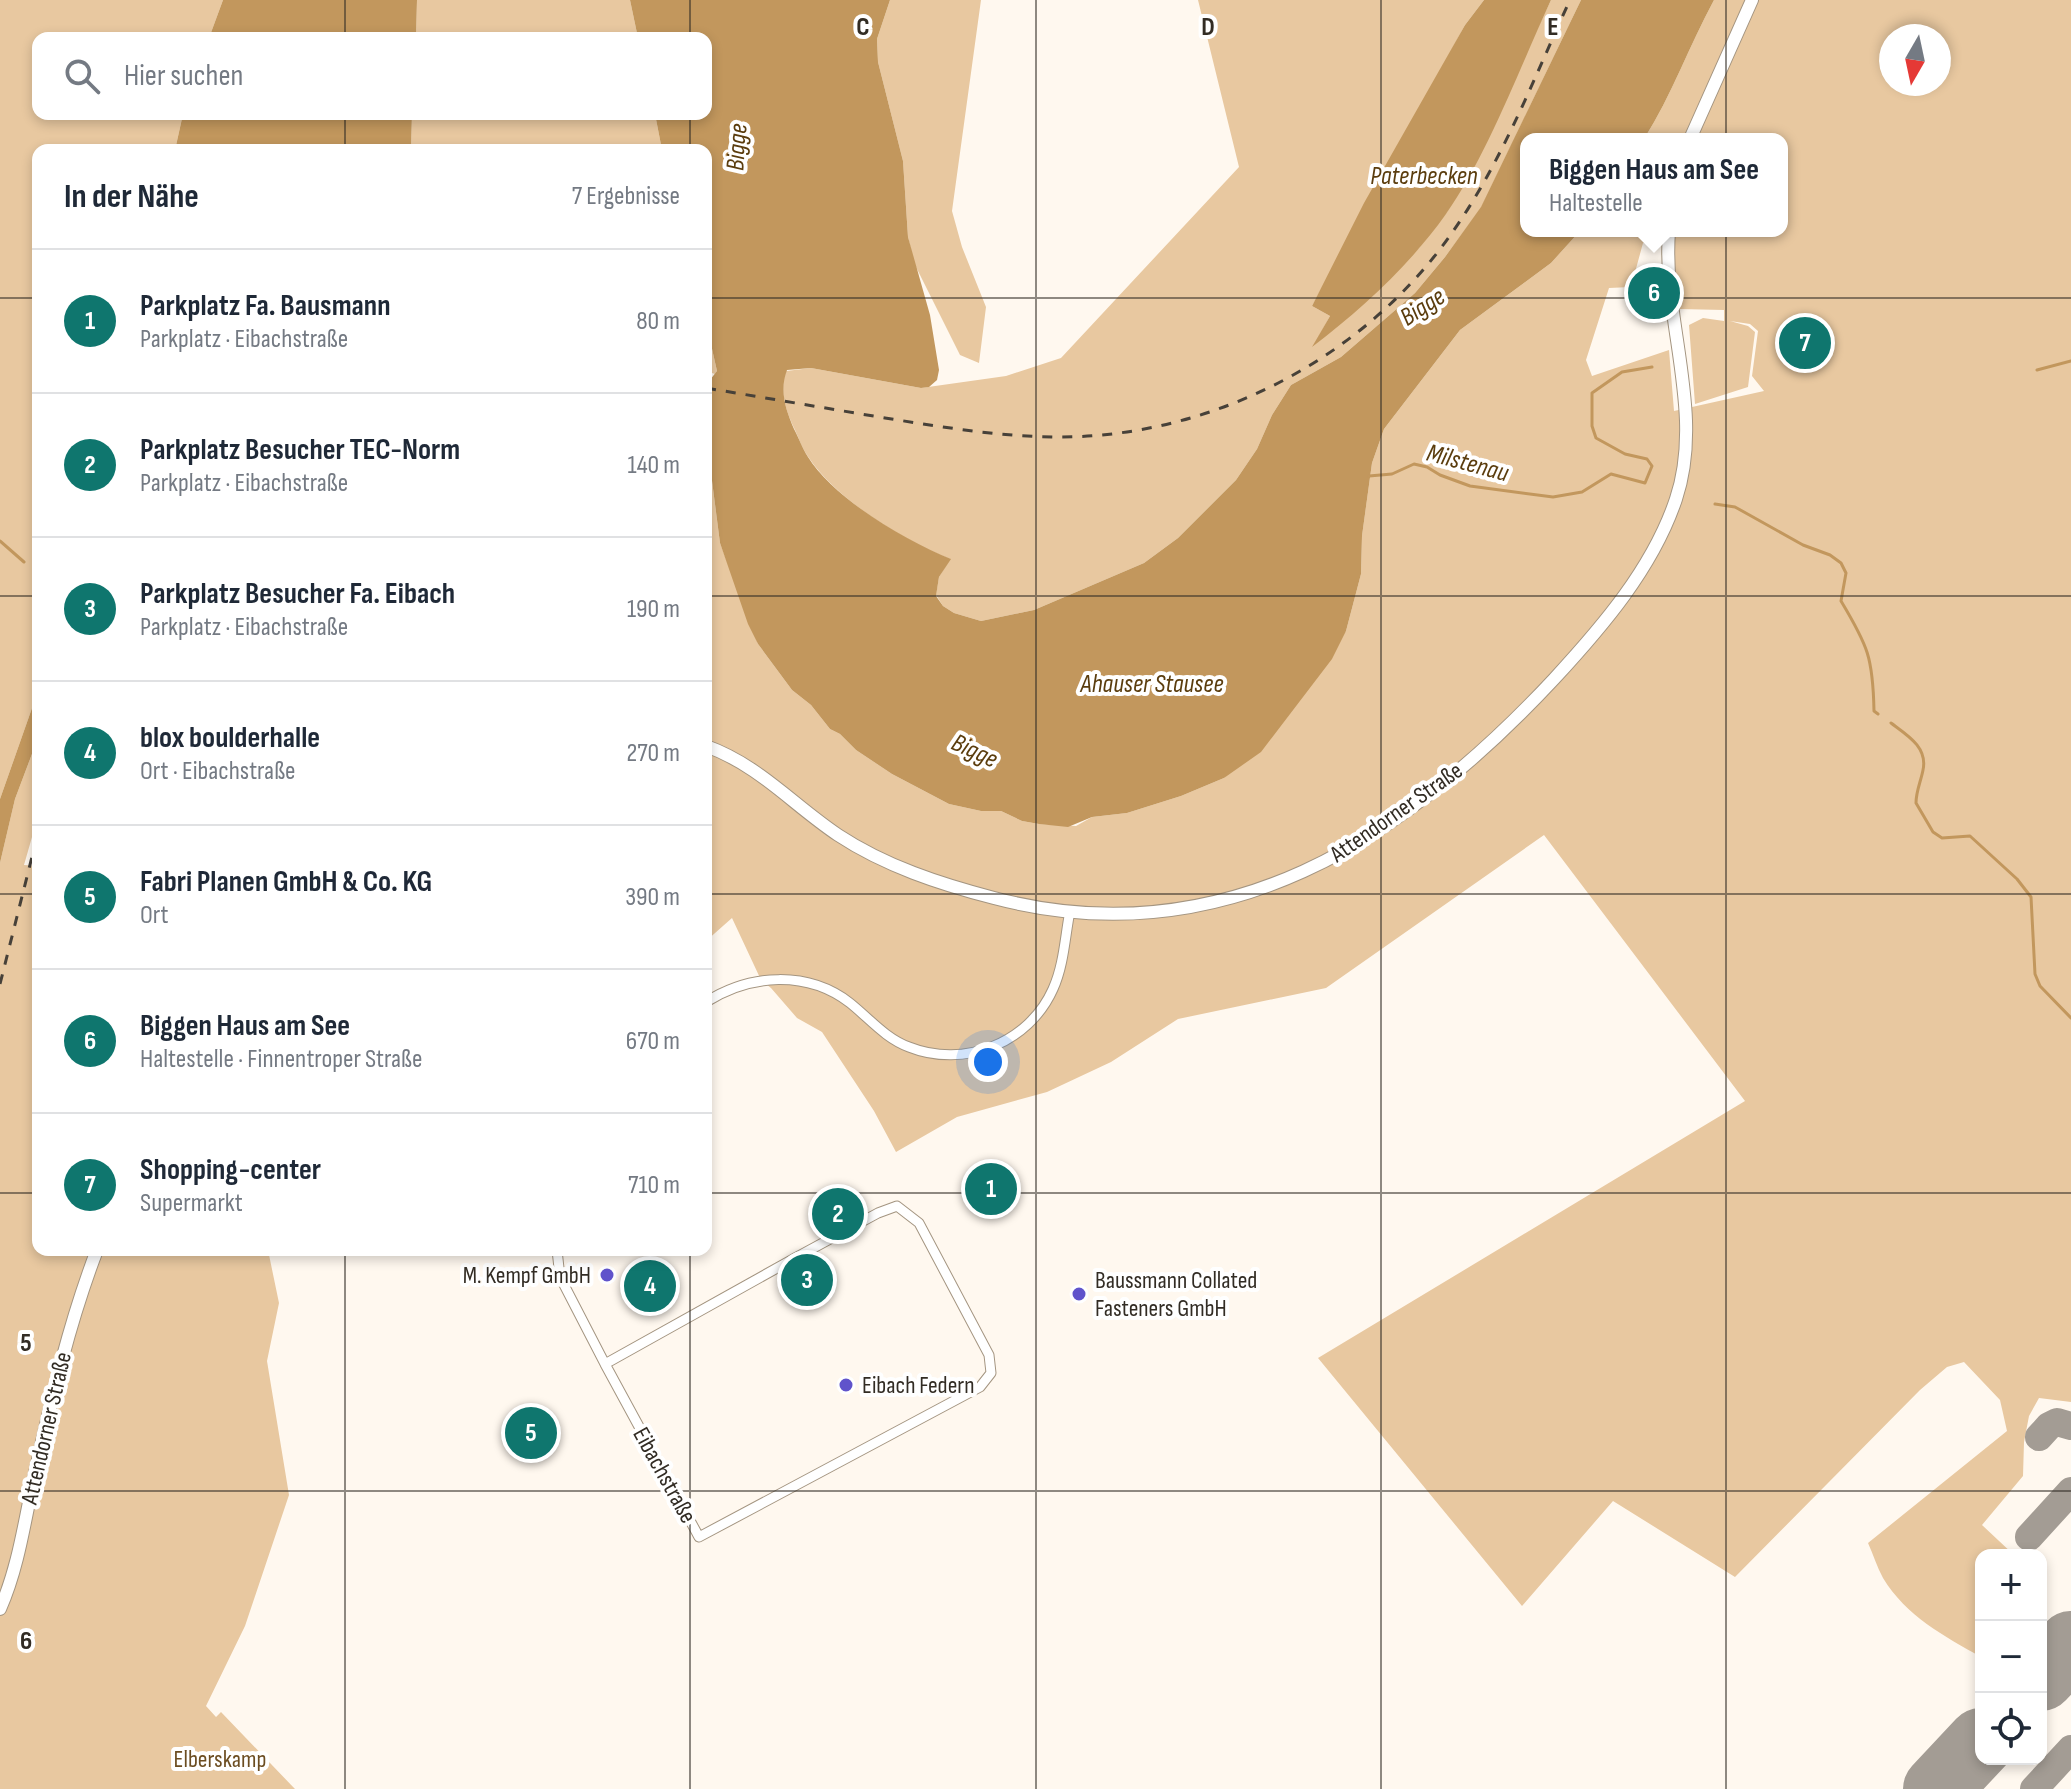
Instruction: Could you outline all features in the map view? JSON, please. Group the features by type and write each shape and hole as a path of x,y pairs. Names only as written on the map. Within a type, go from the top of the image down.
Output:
{"main road":[{"path":"1693,133 1752,0"},
{"name":"Attendorner Straße","path":"712,748 760,773 835,833 883,860 934,880 995,898 1070,911 1128,914 1177,910 1241,896 1288,880 1343,853 1402,814 1473,757 1532,702 1622,597 1656,546 1677,497 1685,446 1685,411 1667,275 1669,237"},
{"name":"Attendorner Straße","path":"0,1609 15,1565 67,1338 95,1256"}],"street":[{"path":"712,999 761,980 802,981 841,998 873,1025 909,1047 946,1055 980,1052 1008,1041 1046,1003 1059,974 1070,911"},
{"name":"Eibachstraße","path":"897,1206 922,1227 989,1355 991,1373 980,1387 699,1537 605,1364 809,1250 897,1206"},
{"path":"558,1256 560,1277 605,1364"}],"green space":[{"path":"0,0 223,0 211,32 32,32 32,120 182,120 176,144 32,144 32,708 0,799"},
{"path":"417,0 630,0 637,32 416,32"},
{"path":"890,0 981,0 952,211 962,247 986,307 979,363 960,355 914,263 908,237 903,161 878,62 877,39"},
{"path":"1198,0 1484,0 1465,25 1312,306 1330,316 1314,345 1419,248 1447,212 1469,174 1551,0 1581,0 1481,208 1445,257 1415,293 1341,357 1291,385 1272,415 1257,449 1236,480 1178,538 1144,563 1034,610 981,621 954,613 943,606 936,595 939,577 950,559 873,518 821,474 809,458 786,409 783,386 786,371 811,368 921,388 1006,376 1061,358 1239,167"},
{"path":"1714,0 2071,0 2071,1402 2039,1398 2029,1416 2023,1476 1982,1525 2008,1549 1975,1549 1975,1654 1927,1624 1903,1603 1883,1578 1868,1543 2007,1431 2000,1400 1964,1362 1947,1367 1920,1390 1735,1577 1613,1501 1522,1606 1318,1358 1745,1101 1544,835 1326,988 1178,1019 1111,1062 1047,1092 957,1117 896,1152 874,1111 822,1032 797,1018 761,980 732,918 712,936 712,481 720,543 758,644 792,690 811,705 830,729 856,750 892,774 949,804 981,811 1001,811 1022,821 1039,824 1076,826 1092,817 1127,813 1181,796 1224,778 1346,631 1361,574 1362,536 1372,463 1384,429 1460,330 1551,263 1575,237 1788,237 1788,133 1647,133","holes":["1643,243 1675,246 1673,274 1679,309 1724,310 1724,321 1703,318 1689,325 1695,404 1748,387 1755,332 1748,326 1730,321 1750,324 1758,331 1752,376 1764,391 1674,411 1669,350 1592,376 1586,360 1609,288 1631,287"]},
{"path":"412,120 656,120 661,144 411,144"},
{"path":"712,349 717,371 712,373"},
{"name":"Elberskamp","path":"32,754 32,837 24,865 32,866 32,1256 269,1256 279,1303 267,1361 289,1495 245,1626 206,1706 216,1717 221,1712 295,1789 0,1789 0,863 15,799"}],"water":[{"path":"223,0 417,0 416,32 211,32"},
{"name":"Ahauser Stausee","path":"630,0 890,0 877,39 878,62 903,161 908,237 930,315 939,370 937,380 929,387 921,388 811,368 787,370 784,400 802,447 819,472 872,517 951,559 939,577 936,596 943,606 954,613 981,621 1034,610 1144,563 1178,538 1236,480 1257,449 1272,415 1291,385 1341,357 1415,293 1481,207 1581,0 1714,0 1647,133 1520,133 1520,237 1575,237 1551,263 1460,330 1384,429 1372,463 1362,536 1361,574 1346,631 1332,659 1261,752 1224,778 1181,796 1127,813 1092,817 1068,827 1022,821 1001,811 981,811 949,804 892,774 830,729 811,705 792,690 758,644 720,543 712,481 712,377 717,371 712,349 712,144 661,144 656,120 712,120 712,32 637,32"},
{"name":"Paterbecken","path":"1484,0 1551,0 1490,138 1446,214 1384,286 1312,347 1330,316 1312,306 1364,203 1465,25"},
{"path":"182,120 412,120 411,144 176,144"},
{"path":"32,708 32,754 15,799 0,863 0,799"}],"waterway":[{"path":"2037,370 2071,361"},
{"name":"Milstenau","path":"1369,476 1392,474 1414,464 1470,486 1553,497 1582,492 1611,474 1645,483 1652,466 1647,459 1625,454 1596,438 1592,426 1592,393 1622,372 1652,367"},
{"name":"Milstenau","path":"1715,504 1735,507 1841,563 1846,573 1841,601 1867,653 1874,711 1878,714"},
{"path":"0,541 24,562"},
{"name":"Milstenau","path":"1891,723 1915,742 1922,755 1924,762 1916,803 1933,832 1942,838 1970,836 2017,879 2031,897 2035,974 2040,986 2071,1018"}],"taxiway":[{"path":"2039,1437 2057,1422 2071,1426"},
{"path":"2029,1537 2071,1491"},
{"path":"2049,1668 2071,1663"},
{"path":"2034,1789 2071,1749"}],"runway":[{"path":"2047,1671 2071,1645"},
{"path":"1937,1789 1975,1748"}],"railway":[{"path":"712,389 950,428 1059,437 1116,433 1172,423 1226,406 1278,383 1327,354 1372,320 1413,281 1449,237 1485,181 1570,0"},
{"path":"0,984 32,857"}],"place":[{"name":"Biggen Haus am See","path":"1654,293"},
{"name":"Shopping-center","path":"1805,343"},
{"name":"Parkplatz Fa. Bausmann","path":"991,1189"},
{"name":"Parkplatz Besucher TEC-Norm","path":"838,1214"},
{"name":"M. Kempf GmbH","path":"607,1275"},
{"name":"Parkplatz Besucher Fa. Eibach","path":"807,1280"},
{"name":"blox boulderhalle","path":"650,1286"},
{"name":"Baussmann Collated Fasteners GmbH","path":"1079,1294"},
{"name":"Eibach Federn","path":"846,1385"},
{"name":"Fabri Planen GmbH & Co. KG","path":"531,1433"}],"water label":[{"name":"Bigge","path":"736,147"},
{"name":"Bigge","path":"1422,306"},
{"name":"Bigge","path":"975,750"}]}
